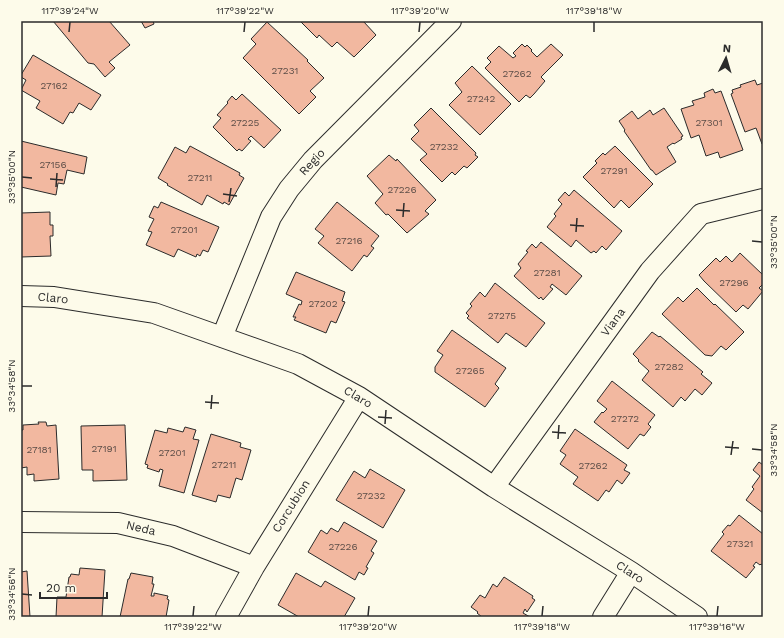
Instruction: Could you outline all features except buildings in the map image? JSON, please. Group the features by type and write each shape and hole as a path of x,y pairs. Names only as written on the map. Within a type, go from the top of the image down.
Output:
{"street":[{"name":"Regio","path":"222,337 271,218 289,189 314,160 451,21"},
{"name":"Viana","path":"494,487 650,271 701,214 763,199"},
{"name":"Claro","path":"21,296 54,297 154,313 298,364 359,397 494,487 631,572 697,617"},
{"name":"Corcubion","path":"226,617 254,567 359,397"},
{"name":"Neda","path":"21,522 118,523 173,536 254,567"},
{"path":"603,617 631,572"}]}
